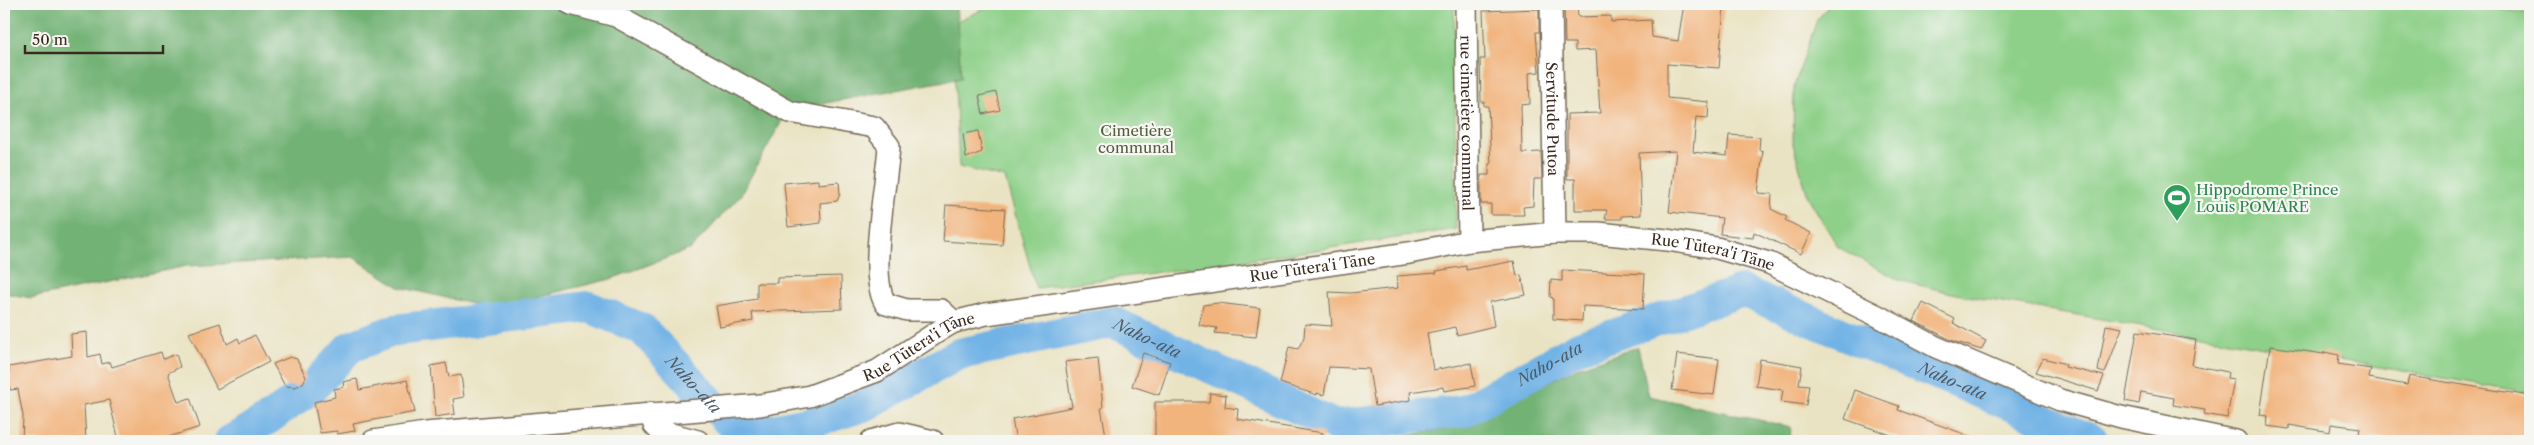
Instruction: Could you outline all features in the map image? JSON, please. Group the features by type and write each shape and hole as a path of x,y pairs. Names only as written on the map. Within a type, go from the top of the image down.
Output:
{"street":[{"path":"571,4 616,16 790,112 874,127 889,146 876,268 881,297 886,304 907,310 941,310 954,322"},
{"name":"rue cimetière communal","path":"1466,4 1468,241"},
{"name":"Servitude Putoa","path":"1551,4 1555,233"},
{"name":"Rue Tūtera'i Tāne","path":"373,441 544,432 651,413 760,405 810,396 877,371 926,337 954,322 1041,305 1409,253 1468,241 1555,233 1598,234 1684,242 1717,248 1759,261 1818,286 1936,347 2060,400 2121,417 2236,441"},
{"path":"651,413 654,425 660,431 698,441"},
{"path":"871,441 899,433 933,441"}],"green space":[{"path":"4,4 956,4 961,78 788,110 740,196 691,249 611,279 490,308 399,287 353,257 187,266 31,298 4,293"},
{"name":"Cimetière communal","path":"996,4 1454,4 1456,229 1229,263 1036,288 1005,178 959,167 952,23"},
{"name":"Hippodrome Prince Louis POMARE","path":"1830,4 2475,4 2530,14 2530,393 1956,294 1899,280 1838,247 1808,197 1793,144 1794,86 1817,20"},
{"path":"1638,347 1649,396 1791,427 1790,441 1381,441 1459,426 1581,366"}],"building":[{"path":"1577,4 1578,17 1611,16 1611,22 1651,20 1652,37 1678,41 1684,4 1724,5 1719,68 1667,64 1667,98 1709,102 1708,118 1696,117 1693,152 1727,156 1729,135 1760,137 1759,150 1763,151 1758,193 1772,194 1771,209 1787,217 1785,220 1811,233 1801,254 1754,232 1753,238 1720,234 1722,218 1669,212 1676,151 1639,153 1641,215 1622,216 1622,219 1605,219 1607,210 1575,210 1575,179 1567,179 1567,114 1600,113 1596,50 1575,51 1575,43 1565,43 1564,5"},
{"path":"1539,9 1539,32 1536,32 1539,72 1529,73 1530,104 1521,105 1522,153 1541,152 1542,179 1534,179 1533,206 1523,207 1524,215 1491,215 1491,204 1481,204 1481,175 1489,175 1489,164 1491,164 1488,106 1484,106 1484,102 1481,102 1480,59 1485,59 1483,11"},
{"path":"996,92 1000,110 983,114 979,96"},
{"path":"978,131 982,152 966,158 963,134"},
{"path":"818,180 818,184 839,182 840,194 837,201 820,203 821,223 788,227 784,183"},
{"path":"946,205 1005,209 1002,245 943,241"},
{"path":"1514,261 1517,276 1521,275 1526,295 1490,302 1494,326 1457,335 1455,327 1427,333 1433,370 1471,363 1475,386 1444,391 1443,387 1410,392 1411,400 1375,406 1369,369 1329,367 1324,395 1317,393 1317,395 1280,383 1289,347 1298,349 1304,337 1305,324 1332,326 1329,292 1350,293 1398,288 1397,276 1437,273 1436,271 1466,266 1466,270"},
{"path":"1562,270 1645,274 1643,309 1583,306 1582,321 1553,319 1553,298 1550,297 1551,280 1562,281"},
{"path":"841,276 842,309 752,312 753,321 720,327 716,306 757,299 757,283 777,283 777,278"},
{"path":"1218,303 1260,308 1256,337 1215,333 1217,328 1199,325 1203,305"},
{"path":"1923,303 1955,319 1953,323 1986,341 1981,350 1951,340 1914,321"},
{"path":"220,323 227,344 238,338 240,343 255,335 269,362 217,389 189,333"},
{"path":"2106,325 2122,328 2105,373 2098,371"},
{"path":"2137,331 2196,340 2192,365 2228,372 2227,378 2234,379 2227,418 2204,414 2205,410 2173,405 2174,398 2141,392 2139,404 2125,401"},
{"path":"87,332 88,357 100,354 102,364 110,362 112,367 161,352 163,359 176,354 180,367 168,373 178,402 190,398 200,427 156,441 119,441 109,400 84,405 86,441 22,441 23,416 18,389 10,390 9,367 72,356 71,334"},
{"path":"2270,346 2339,355 2338,364 2371,369 2369,378 2407,385 2409,376 2530,396 2530,441 2401,441 2373,437 2372,441 2358,441 2360,428 2331,424 2330,432 2289,425 2289,429 2267,426 2268,416 2260,415"},
{"path":"1143,353 1170,362 1159,395 1132,386"},
{"path":"1677,354 1719,359 1714,395 1672,390"},
{"path":"290,357 297,359 306,377 303,383 296,387 285,386 273,364"},
{"path":"1098,358 1103,408 1101,408 1107,441 1016,441 1012,419 1072,407 1065,362"},
{"path":"2043,358 2066,364 2065,367 2104,376 2098,391 2036,372"},
{"path":"1760,359 1802,366 1799,384 1809,385 1806,405 1781,402 1783,390 1756,386"},
{"path":"446,363 449,377 461,375 464,397 453,399 455,414 435,417 431,366"},
{"path":"357,379 359,390 407,380 415,412 353,424 355,431 337,434 337,431 320,433 314,402 335,397 334,389 344,387 343,382"},
{"path":"1855,390 1899,406 1898,410 1978,439 1978,441 1908,441 1845,419"},
{"path":"1210,393 1226,395 1225,407 1238,409 1237,419 1323,433 1322,441 1155,441 1155,402 1209,402"}],"waterway":[{"name":"Naho-ata","path":"230,441 268,419 312,388 350,347 395,330 589,307 642,329 728,421 745,429 767,431 813,422 866,405 959,354 1113,322 1336,426 1464,411 1579,347 1742,291 2094,441"}],"place":[{"name":"Hippodrome Prince Louis POMARE","path":"2177,222"}]}
